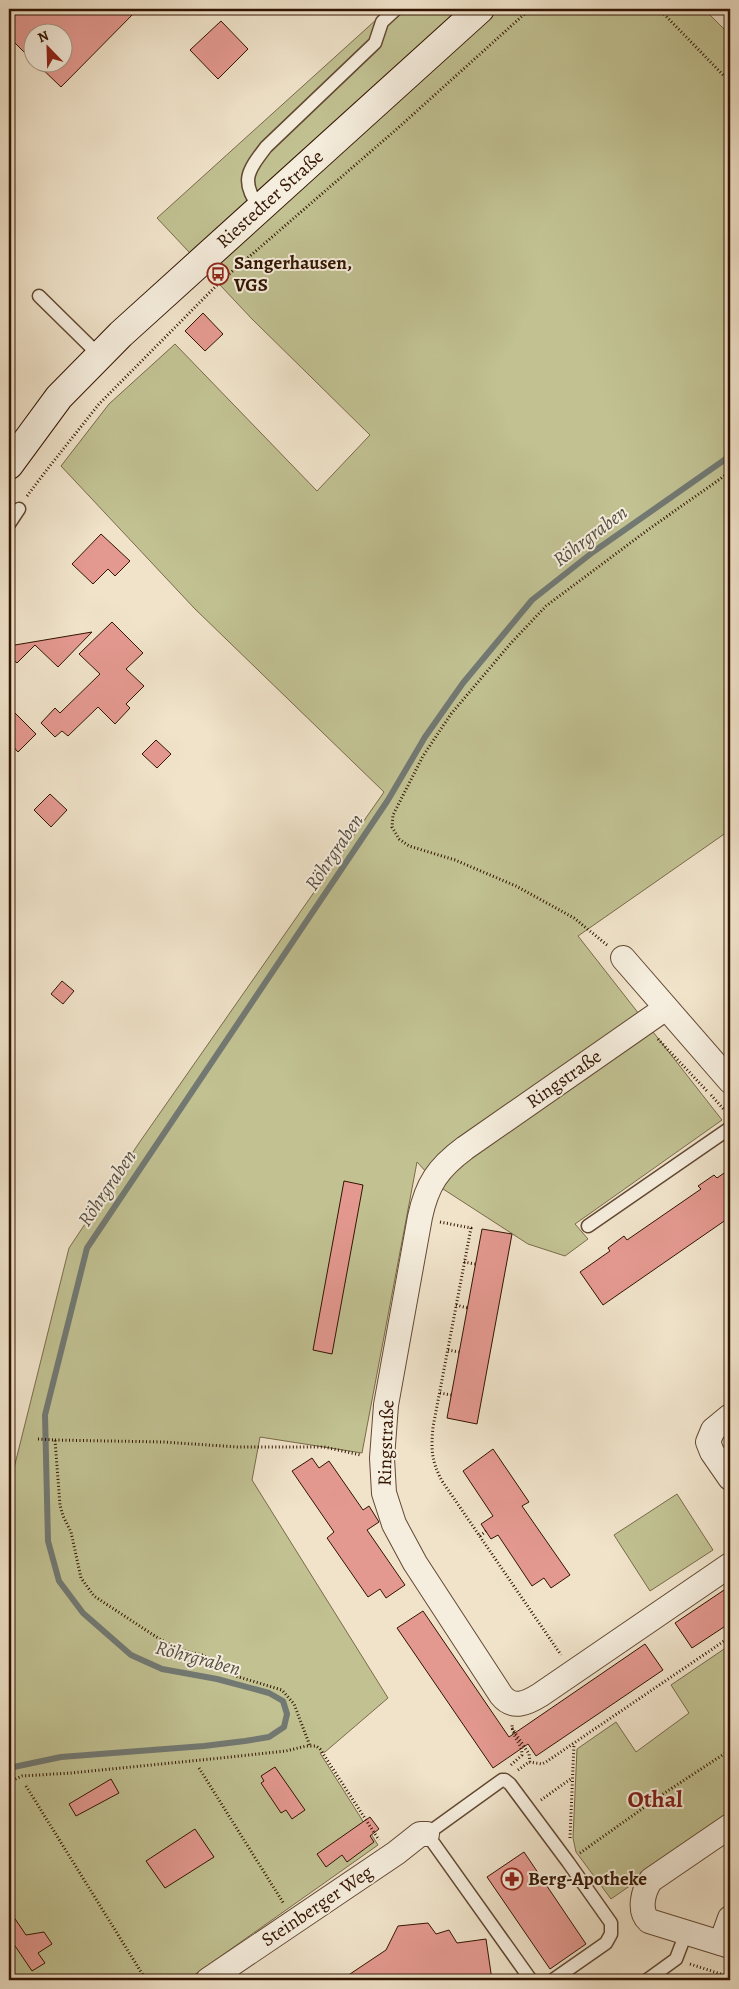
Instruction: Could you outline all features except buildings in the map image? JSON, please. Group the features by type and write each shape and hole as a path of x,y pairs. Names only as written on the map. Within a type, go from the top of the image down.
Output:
{"main road":[{"name":"Riestedter Straße","path":"9,465 59,397 99,355 158,299 480,9"}],"street":[{"path":"623,958 730,1080"},
{"name":"Ringstraße","path":"511,1703 501,1696 409,1553 388,1509 382,1485 382,1458 388,1393 420,1217 426,1191 431,1182 440,1170 455,1156 666,1008"},
{"path":"730,1416 713,1430 708,1442 712,1452 730,1478"},
{"path":"511,1703 520,1704 528,1702 730,1565"},
{"path":"730,1826 651,1880 648,1884 642,1906 643,1915 649,1921 725,1944 730,1918"},
{"name":"Steinberger Weg","path":"208,1980 396,1853 420,1834 427,1834"}],"lane":[{"path":"260,209 250,194 247,181 254,164 266,147 375,44 382,22 396,9"},
{"path":"39,296 99,355"},
{"path":"9,524 18,509"},
{"path":"588,1226 730,1128"},
{"path":"531,1980 427,1834 501,1781 529,1809 609,1918 611,1930 609,1938 602,1946 552,1980"},
{"path":"647,1980 676,1959 686,1933"}],"path":[{"path":"18,509 48,467 99,404 220,282 398,128 530,9"},
{"path":"659,9 730,82"},
{"path":"623,958 574,918 516,886 454,860 409,846 399,839 392,827 393,814 423,756 451,714 510,643 546,606 649,529 730,472"},
{"path":"643,1024 692,1074 730,1118"},
{"path":"420,1217 471,1228 439,1393 431,1448 433,1459 442,1481 573,1673"},
{"path":"464,1262 476,1264"},
{"path":"456,1306 468,1308"},
{"path":"447,1350 459,1352"},
{"path":"439,1393 451,1395"},
{"path":"38,1439 102,1440 237,1447 324,1447 382,1458"},
{"path":"56,1440 60,1505 71,1532 81,1578 94,1596 161,1640 181,1650 202,1655 219,1663 229,1674 282,1690 294,1704 310,1746"},
{"path":"480,1536 486,1531"},
{"path":"511,1703 512,1734 522,1750 522,1755 495,1779 501,1781 530,1762 544,1764 730,1636"},
{"path":"512,1728 529,1754 530,1762"},
{"path":"559,1849 570,1838 574,1743"},
{"path":"9,1782 22,1776 72,1773 286,1752 310,1746 320,1749 380,1841 388,1843 396,1853"},
{"path":"568,1862 662,1794 730,1750"},
{"path":"199,1768 295,1921"},
{"path":"529,1809 572,1778"},
{"path":"26,1786 146,1980"},
{"path":"676,1959 730,1977"}],"green space":[{"path":"388,9 704,9 730,35 730,830 578,936 722,1120 575,1224 588,1239 565,1256 528,1244 440,1187 417,1162 362,1453 260,1437 252,1480 388,1698 325,1752 320,1753 378,1845 187,1980 9,1980 9,1465 14,1468 69,1248 139,1143 384,792 195,609 61,466 109,404 175,344 317,491 370,435 252,319 157,218"},
{"path":"677,1494 713,1550 650,1591 614,1535"},
{"path":"730,1645 730,1807 725,1811 729,1817 611,1899 576,1852 573,1838 577,1749 616,1722 636,1752 689,1713 671,1685"}],"waterway":[{"name":"Röhrgraben","path":"9,1768 61,1757 245,1741 269,1737 284,1727 287,1714 283,1701 269,1693 217,1679 162,1669 131,1655 83,1613 59,1581 48,1541 45,1415 87,1248 388,800 425,737 463,683 532,600 593,552 730,456"}],"place":[{"name":"Sangerhausen, VGS","path":"218,274"},
{"name":"Berg-Apotheke","path":"512,1879"}],"district":[{"name":"Othal","path":"655,1799"}]}
